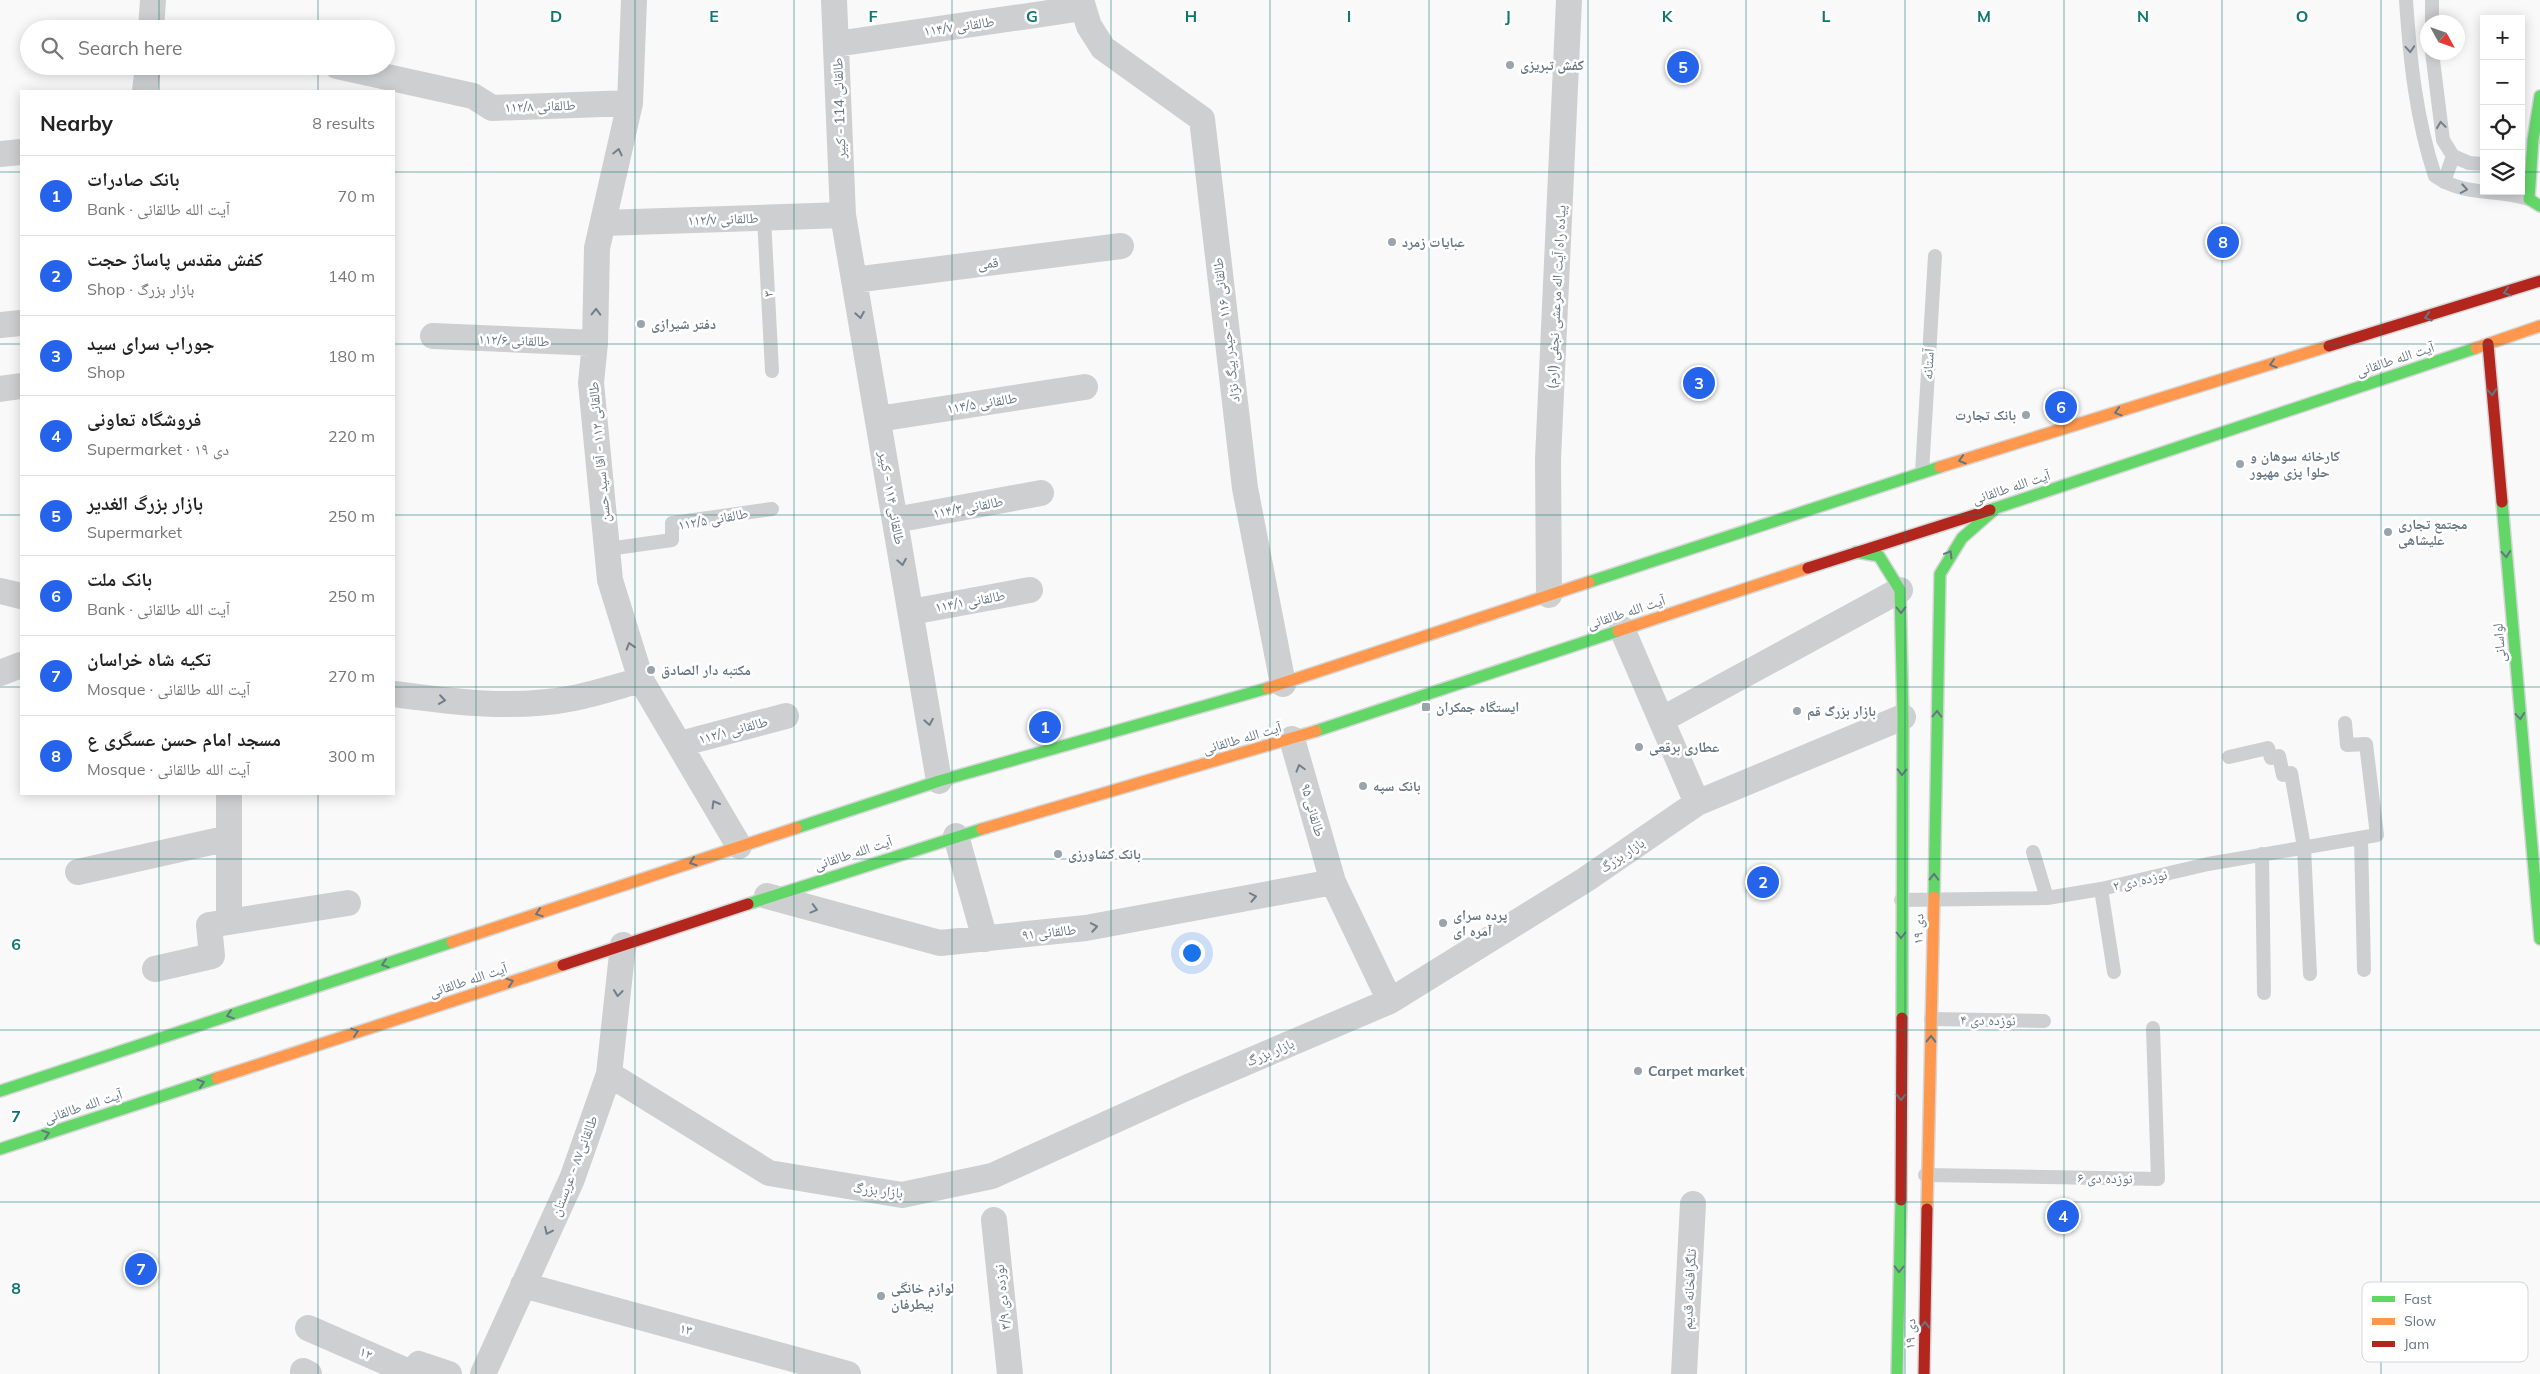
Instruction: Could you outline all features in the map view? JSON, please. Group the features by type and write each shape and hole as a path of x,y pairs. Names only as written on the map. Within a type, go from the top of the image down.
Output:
{"main road":[{"path":"2534,203 2533,140 2540,96"},
{"path":"0,1091 940,781 1283,684 1922,472 2540,281"},
{"name":"آیت الله طالقانی","path":"0,1149 767,896 956,836 1292,739 1856,552 1997,508 2540,326"},
{"name":"لواسانی","path":"2488,344 2540,939"},
{"name":"۱۹ دی","path":"1924,1374 1940,574 1947,557 1963,534 1978,520 1997,508"},
{"name":"۱۹ دی","path":"1856,552 1880,556 1900,590 1903,716 1900,900 1902,1174 1896,1374"}],"street":[{"path":"151,20 153,0"},
{"name":"طالقانی ۱۱۲ - آقا سید حسن","path":"634,0 630,103 597,248 595,343 590,382 610,580 641,680 739,846"},
{"name":"طالقانی 114 - کبیر","path":"834,0 843,215"},
{"name":"پیاده راه آیت اله مرعشی نجفی (ارم)","path":"1549,595 1548,459 1569,0"},
{"name":"طالقانی ۱۱۴/۷","path":"836,44 1084,11"},
{"name":"طالقانی ۱۱۶ - حیدر بیگ نژاد","path":"1084,11 1103,48 1202,119 1245,488 1283,684"},
{"path":"146,90 147,75"},
{"name":"طالقانی ۱۱۲/۸","path":"378,75 473,96 492,108 630,103"},
{"path":"0,154 20,152"},
{"name":"طالقانی ۱۱۲/۷","path":"603,222 843,215"},
{"name":"طالقانی ۱۱۴ - کبیر","path":"843,215 940,781"},
{"name":"قمی","path":"854,280 1121,246"},
{"path":"0,325 20,323"},
{"name":"طالقانی ۱۱۲/۶","path":"433,336 595,343"},
{"path":"0,390 20,386"},
{"name":"طالقانی ۱۱۴/۵","path":"878,418 1085,387"},
{"name":"طالقانی ۱۱۴/۳","path":"895,520 1041,493"},
{"name":"طالقانی ۱۱۴/۱","path":"911,612 1030,590"},
{"path":"1661,720 1900,590"},
{"path":"0,591 20,596"},
{"path":"1622,629 1698,803"},
{"path":"0,673 20,665"},
{"path":"395,694 463,703 531,703 573,698 641,680"},
{"name":"طالقانی ۱۱۲/۱","path":"680,744 786,716"},
{"name":"بازار بزرگ","path":"608,1074 769,1173 902,1195 992,1176 1186,1088 1390,1001 1585,880 1698,803 1903,716"},
{"name":"طالقانی ۹۵","path":"1292,739 1333,882 1390,1001"},
{"path":"229,795 229,922"},
{"path":"956,836 985,939"},
{"path":"78,872 229,838"},
{"name":"طالقانی ۹۱","path":"767,896 940,943 1086,928 1333,882"},
{"path":"155,969 212,956 209,925 348,904"},
{"name":"طالقانی۸۷ - عربستان","path":"483,1374 572,1179 608,1074 623,945"},
{"name":"تلگرافخانه قدیم","path":"1684,1374 1694,1204"},
{"name":"نوزده دی ۳/۹","path":"994,1220 1010,1374"},
{"name":"۱۳","path":"524,1285 848,1374"},
{"name":"۱۲","path":"308,1328 411,1373 419,1364 449,1374"}],"lane":[{"path":"2406,0 2410,59 2424,142 2435,176 2460,189 2511,194 2534,203"},
{"path":"2432,0 2432,15"},
{"path":"2433,60 2443,140 2453,156 2469,163 2480,164"},
{"path":"2525,150 2533,140"},
{"path":"2444,182 2453,156"},
{"name":"۳","path":"764,218 772,371"},
{"name":"آستانه","path":"1922,472 1934,256"},
{"name":"طالقانی ۱۱۲/۵","path":"608,548 672,540 672,523 772,510"},
{"name":"نوزده دی ۲","path":"1900,900 2047,898 2102,889 2208,864 2377,835 2366,744 2347,745 2345,723"},
{"path":"2229,757 2268,748 2271,758 2278,756 2283,775 2291,773 2304,847 2310,974"},
{"path":"2361,838 2364,970"},
{"path":"2033,852 2047,898"},
{"path":"2262,854 2264,994"},
{"path":"2102,889 2114,972"},
{"name":"نوزده دی ۴","path":"1931,1019 2044,1021"},
{"name":"نوزده دی ۶","path":"1902,1174 2158,1179 2154,1028"}],"traffic: fast":[{"path":"2540,96 2533,140 2529,199 2540,206"},
{"path":"1990,510 2476,348"},
{"path":"1589,582 1940,467"},
{"path":"2502,502 2540,939"},
{"path":"1934,897 1940,574 1962,538 1994,510"},
{"path":"1856,552 1879,556 1900,590 1903,717 1902,1018"},
{"path":"1316,731 1618,631"},
{"path":"796,828 939,781 1268,688"},
{"path":"748,904 982,829"},
{"path":"0,1091 452,942"},
{"path":"0,1149 217,1078"},
{"path":"1897,1374 1901,1200"}],"traffic: slow":[{"path":"2476,348 2540,326"},
{"path":"1940,467 2329,346"},
{"path":"1618,631 1808,568"},
{"path":"1268,688 1589,582"},
{"path":"982,829 1316,731"},
{"path":"452,942 796,828"},
{"path":"1927,1209 1934,897"},
{"path":"217,1078 563,965"}],"traffic: jam":[{"path":"2329,346 2540,281"},
{"path":"2488,344 2502,502"},
{"path":"1808,568 1990,510"},
{"path":"563,965 748,904"},
{"path":"1901,1200 1902,1018"},
{"path":"1924,1374 1927,1209"}],"place":[{"name":"کفش تبریزی","path":"1510,65"},
{"name":"بازار بزرگ الغدیر","path":"1683,67"},
{"name":"عبایات زمرد","path":"1392,242"},
{"name":"مسجد امام حسن عسگری ع","path":"2223,242"},
{"name":"دفتر شیرازی","path":"641,324"},
{"name":"جوراب سرای سید","path":"1699,383"},
{"name":"بانک ملت","path":"2061,407"},
{"name":"بانک تجارت","path":"2026,415"},
{"name":"کارخانه سوهان و حلوا پزی مهپور","path":"2240,464"},
{"name":"مجتمع تجاری علیشاهی","path":"2388,532"},
{"name":"مکتبه دار الصادق","path":"651,670"},
{"name":"ایستگاه جمکران","path":"1426,707"},
{"name":"بازار بزرگ قم","path":"1797,711"},
{"name":"بانک صادرات","path":"1045,727"},
{"name":"عطاری برقعی","path":"1639,747"},
{"name":"بانک سپه","path":"1363,786"},
{"name":"بانک کشاورزی","path":"1058,854"},
{"name":"کفش مقدس پاساژ حجت","path":"1763,882"},
{"name":"پرده سرای آمره ای","path":"1443,923"},
{"name":"Carpet market","path":"1638,1071"},
{"name":"فروشگاه تعاونی","path":"2063,1216"},
{"name":"تکیه شاه خراسان","path":"141,1269"},
{"name":"لوازم خانگی بیطرفان","path":"881,1296"}]}
